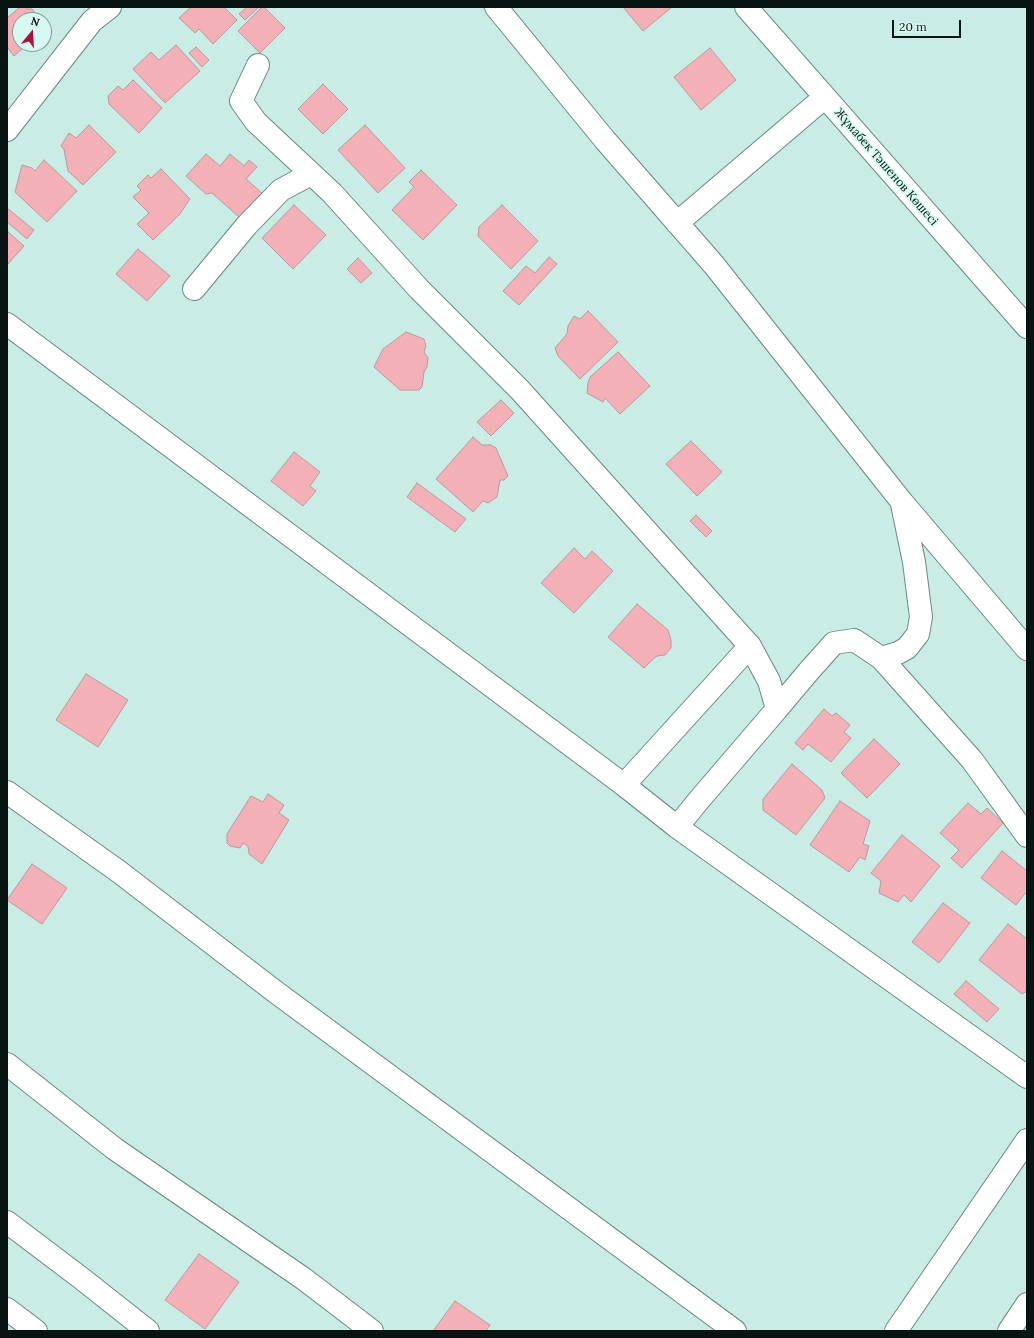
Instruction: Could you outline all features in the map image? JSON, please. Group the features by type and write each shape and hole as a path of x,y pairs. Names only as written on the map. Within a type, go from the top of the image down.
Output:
{"street":[{"path":"7,130 86,14 110,7"},
{"path":"496,7 605,140 714,265 902,502 1027,649"},
{"name":"Жұмабек Тәшенов Көшесі","path":"746,7 1027,327"},
{"path":"258,65 241,101 256,122 332,193 419,289 520,390 750,646 769,681 777,709"},
{"path":"677,223 825,97"},
{"path":"194,288 247,225 281,190 312,174"},
{"path":"7,324 624,785 678,827 1027,1077"},
{"path":"881,658 898,653 907,648 918,634 921,617 914,562 902,502"},
{"path":"678,827 699,800 809,671 834,644 854,640 881,658 972,760 1027,836"},
{"path":"624,785 750,646"},
{"path":"7,792 118,871 277,993 735,1331"},
{"path":"7,1064 115,1149 304,1279 372,1331"},
{"path":"896,1331 1027,1140"},
{"path":"7,1222 148,1331"},
{"path":"1009,1331 1027,1304"},
{"path":"7,1309 36,1331"}],"building":[{"path":"20,7 26,7 27,9 32,9 34,12 14,12"},
{"path":"191,7 224,7 237,20 213,44 199,29 195,33 179,18"},
{"path":"247,7 259,7 245,20 239,14"},
{"path":"262,7 264,7 285,28 260,53 238,31"},
{"path":"623,7 672,7 643,31"},
{"path":"12,14 12,52 19,52 14,56 7,47 7,18"},
{"path":"176,45 200,71 165,103 133,69 151,52 159,60"},
{"path":"196,47 209,60 202,67 189,53"},
{"path":"710,48 736,80 701,110 674,77"},
{"path":"133,80 162,108 139,133 109,104 108,96 118,86 123,90"},
{"path":"323,84 348,109 323,134 298,109"},
{"path":"89,125 116,152 83,185 68,171 64,149 61,146 69,133 76,138"},
{"path":"365,125 405,168 378,193 338,150"},
{"path":"206,154 220,166 230,154 244,166 249,160 257,167 246,179 262,193 240,218 212,193 206,194 186,176"},
{"path":"44,160 77,191 47,222 15,192 22,165 32,168 35,171"},
{"path":"161,169 190,199 179,215 153,240 137,224 149,213 133,197 141,190 137,186 148,175 151,178"},
{"path":"421,170 457,205 423,240 392,210 414,187 409,182"},
{"path":"294,205 326,235 293,269 262,238"},
{"path":"502,205 538,241 511,269 478,236 479,227"},
{"path":"7,208 34,230 27,239 7,222"},
{"path":"7,231 24,246 7,265"},
{"path":"138,249 170,276 147,301 116,274"},
{"path":"549,257 557,264 519,305 503,291 526,266 535,273"},
{"path":"358,258 372,273 361,283 347,269"},
{"path":"588,311 618,342 580,379 558,356 555,348 567,334 568,326 574,316 580,319"},
{"path":"406,332 424,339 426,346 424,352 428,358 427,367 424,372 422,387 419,390 400,390 374,367 383,349"},
{"path":"618,352 650,386 620,414 605,398 603,402 587,393 590,377"},
{"path":"501,400 514,413 491,436 477,422"},
{"path":"473,437 482,445 491,445 496,448 508,476 504,480 500,480 497,497 488,503 483,501 473,512 436,479"},
{"path":"691,441 722,472 697,496 666,464"},
{"path":"294,452 320,472 310,486 316,491 303,506 271,481"},
{"path":"417,483 466,519 455,532 407,497"},
{"path":"696,515 712,531 706,537 690,521"},
{"path":"574,548 585,559 592,551 613,571 574,613 541,583"},
{"path":"637,604 668,630 671,640 671,648 665,655 657,656 644,668 608,637"},
{"path":"86,674 128,700 98,747 56,720"},
{"path":"824,709 832,716 836,713 850,725 844,732 851,738 831,762 808,744 803,750 795,743"},
{"path":"874,739 900,764 867,798 841,773"},
{"path":"792,764 822,790 825,798 796,835 763,810 763,799"},
{"path":"268,794 284,805 279,813 289,820 262,864 249,854 248,846 243,843 240,848 230,846 227,843 227,834 251,796 263,802"},
{"path":"840,801 870,821 863,844 869,846 865,860 860,857 849,872 810,845"},
{"path":"968,803 981,814 987,808 1003,823 962,868 951,858 959,850 940,833"},
{"path":"902,835 940,866 911,902 904,895 898,902 879,893 881,881 871,873"},
{"path":"1002,851 1027,871 1027,891 1016,905 981,878"},
{"path":"32,864 67,888 42,924 7,900"},
{"path":"943,903 970,923 939,963 912,942"},
{"path":"1008,924 1027,939 1027,991 1022,994 979,960"},
{"path":"966,981 999,1009 987,1022 954,994"},
{"path":"199,1254 239,1282 205,1329 165,1300"},
{"path":"455,1301 490,1325 486,1331 433,1331"}]}
